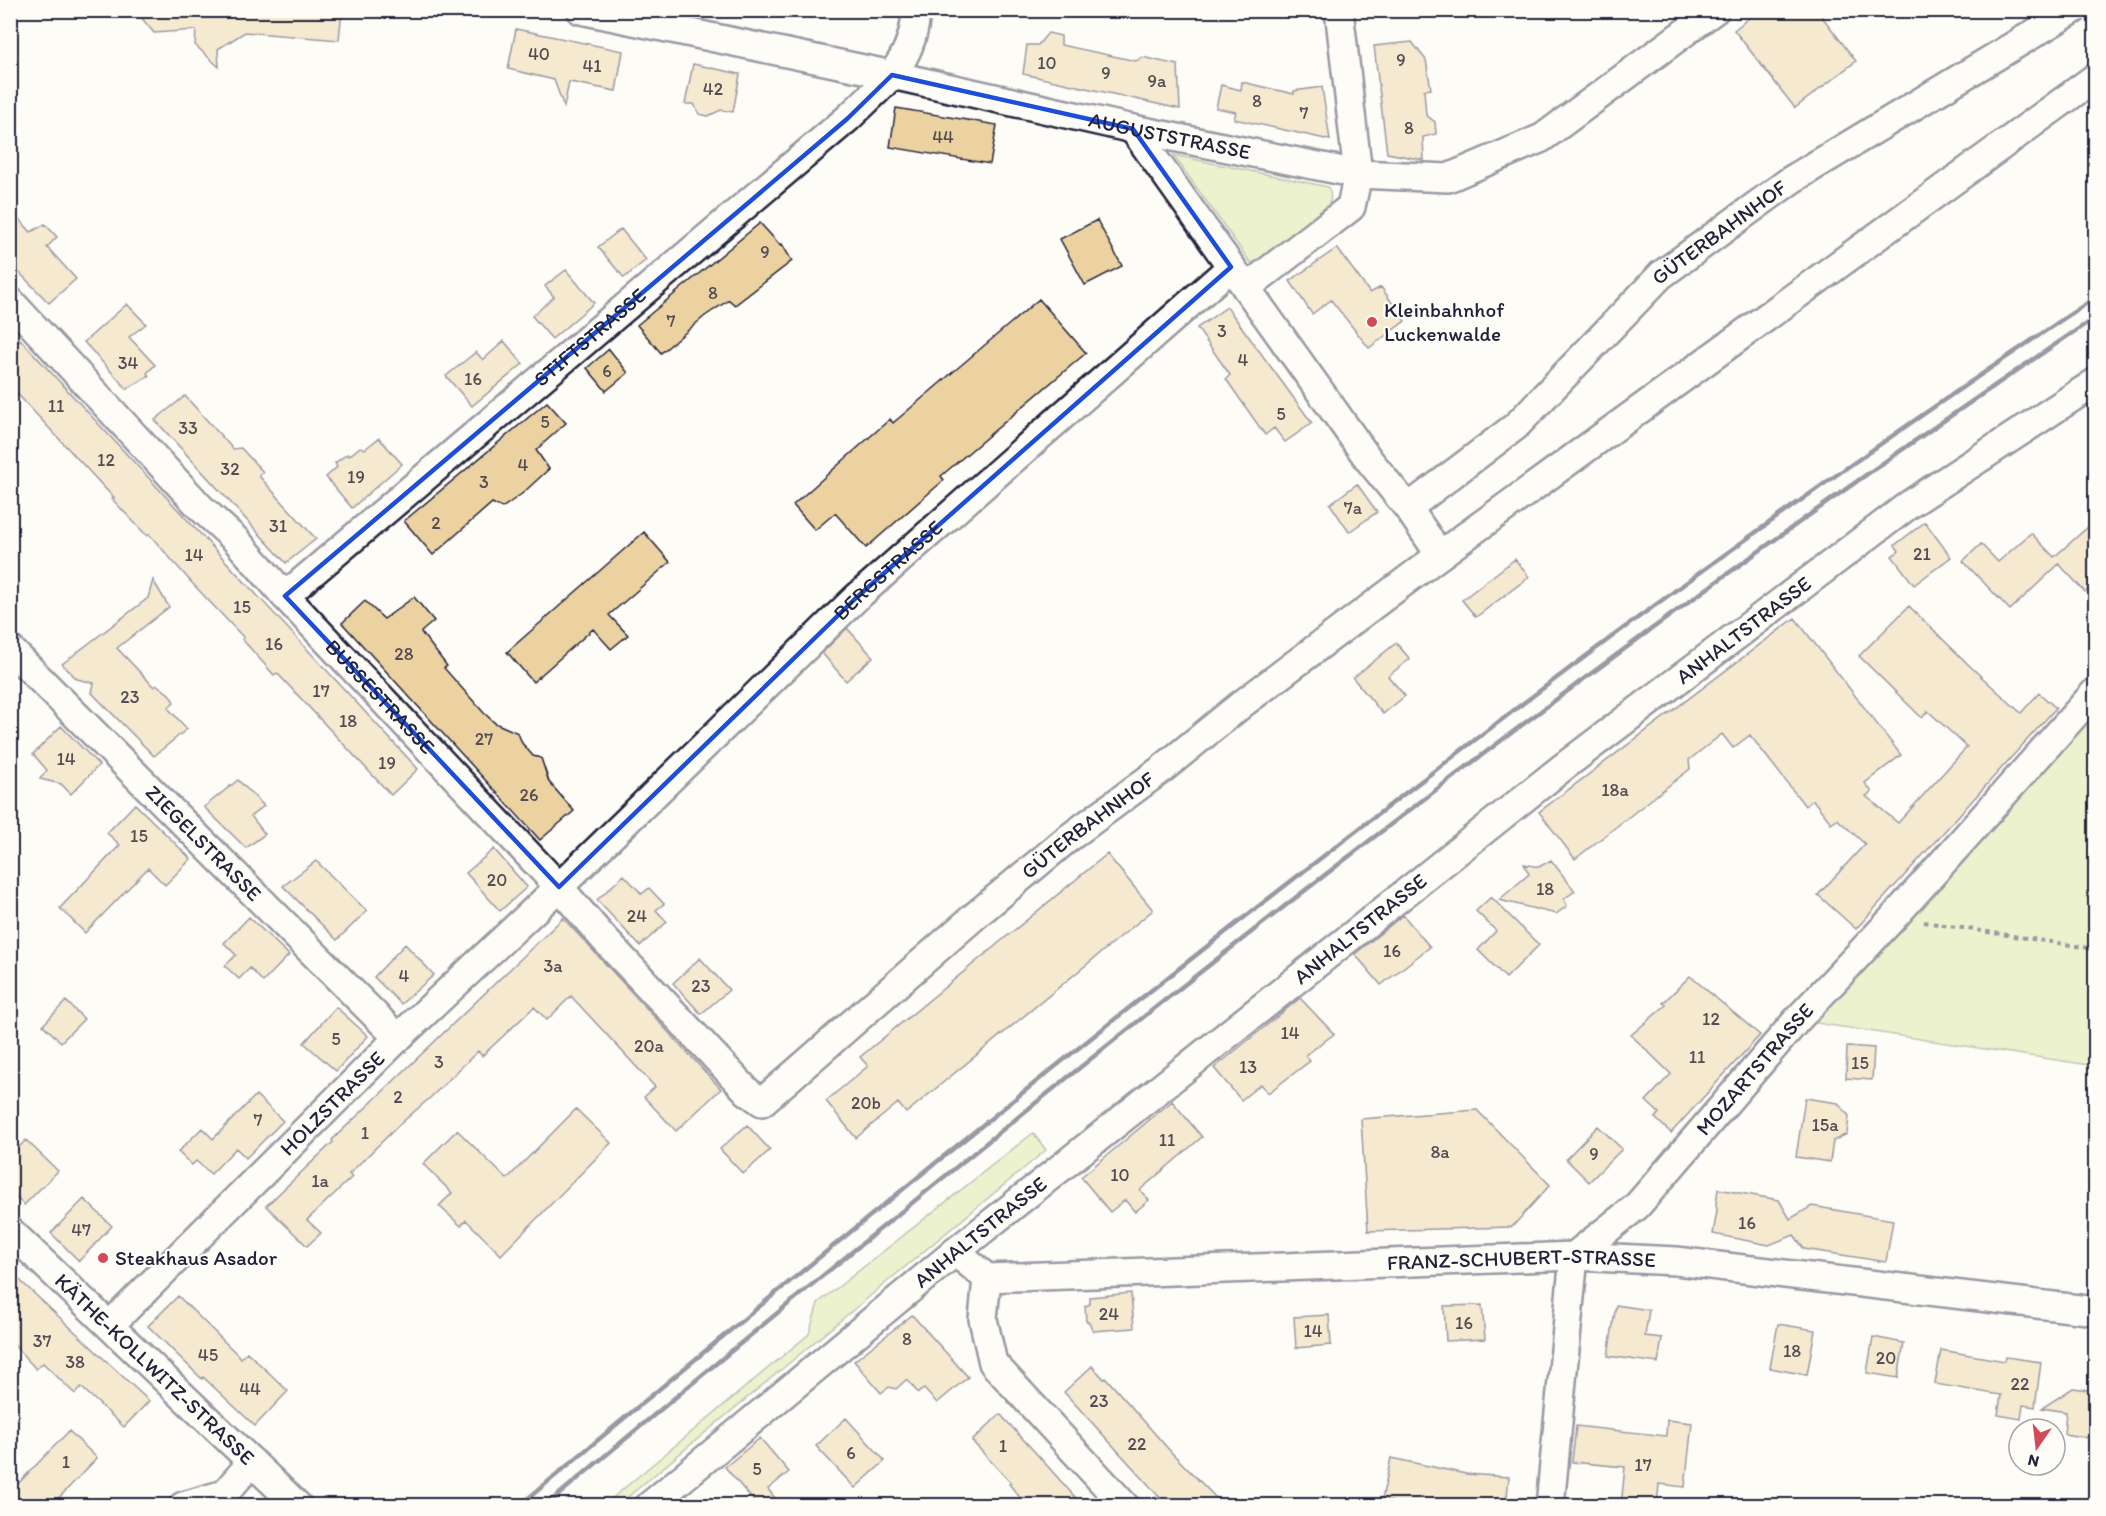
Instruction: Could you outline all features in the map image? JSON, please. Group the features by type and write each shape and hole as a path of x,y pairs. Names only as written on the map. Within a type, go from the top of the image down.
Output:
{"street":[{"name":"AUGUSTSTRASSE","path":"581,10 892,75 1133,129 1358,174 1448,178 1542,138 1707,13"},
{"name":"STIFTSTRASSE","path":"285,596 847,119 892,75 906,54 915,30 916,10"},
{"name":"BERGSTRASSE","path":"559,887 856,598 1238,277 1351,207 1358,174 1339,10"},
{"name":"GÜTERBAHNHOF","path":"1408,508 1516,426 1661,275 1791,180 2073,10"},
{"name":"GÜTERBAHNHOF","path":"748,1092 762,1102 976,915 1066,840 1162,769 1242,704 1440,555 2096,77"},
{"path":"1133,129 1369,460 1408,508 1440,555"},
{"name":"BUSSESTRASSE","path":"10,302 201,508 236,540 285,596 748,1092"},
{"name":"ANHALTSTRASSE","path":"649,1506 955,1252 1562,768 1910,504 2096,382"},
{"name":"ZIEGELSTRASSE","path":"10,649 398,1038"},
{"name":"MOZARTSTRASSE","path":"1574,1256 1637,1206 1797,1020 1894,917 2096,691"},
{"name":"HOLZSTRASSE","path":"110,1325 398,1038 559,887"},
{"name":"KÄTHE-KOLLWITZ-STRASSE","path":"10,1232 298,1506"},
{"path":"955,1252 987,1278 983,1319 993,1363 1125,1506"},
{"path":"1550,1506 1574,1256"},
{"name":"FRANZ-SCHUBERT-STRASSE","path":"987,1278 1574,1256 1676,1261 2096,1311"},
{"path":"183,1506 224,1494 252,1462"}],"path":[{"path":"1894,917 2096,949"}],"highlighted area":[{"path":"892,75 1133,129 1231,267 856,598 559,887 285,596 847,119"}],"green space":[{"path":"1173,155 1328,187 1330,202 1325,210 1258,263 1250,262"},
{"path":"2095,691 2095,1066 1797,1020"},
{"path":"1033,1133 1046,1150 618,1505 604,1505 809,1334 818,1303"}],"building":[{"path":"135,10 342,10 339,40 245,32 218,49 219,67 195,45 196,30 154,33"},
{"path":"1759,10 1817,10 1856,61 1795,108 1734,30"},
{"path":"516,29 623,51 616,91 569,82 564,107 554,80 508,69"},
{"path":"1048,33 1061,36 1061,45 1136,61 1142,57 1178,65 1180,109 1023,74 1027,45 1038,45"},
{"path":"1412,42 1426,60 1431,89 1424,90 1426,115 1435,122 1436,134 1423,137 1424,160 1387,153 1374,46"},
{"path":"693,64 740,74 733,112 721,110 708,116 699,114 694,104 685,104"},
{"path":"1242,82 1294,94 1294,91 1322,87 1330,140 1234,119 1236,112 1216,108 1221,85 1241,90"},
{"path":"896,108 997,125 990,164 890,147"},
{"path":"10,209 31,232 45,224 57,237 47,247 76,279 49,303 10,263"},
{"path":"1097,220 1122,266 1085,285 1060,239"},
{"path":"760,223 780,245 782,244 792,261 735,305 729,300 705,316 661,353 637,325"},
{"path":"621,229 646,260 624,278 598,247"},
{"path":"1337,248 1370,293 1381,287 1405,321 1369,348 1331,300 1312,314 1290,281"},
{"path":"566,270 594,303 552,339 532,316 554,297 545,286"},
{"path":"1039,299 1086,353 941,476 944,480 866,548 835,513 815,530 793,505 890,419 893,423"},
{"path":"127,304 146,324 129,337 155,365 147,373 149,376 127,389 84,342"},
{"path":"1227,307 1312,423 1285,442 1274,428 1265,435 1226,379 1230,375 1197,328"},
{"path":"20,339 418,769 391,795 277,673 274,675 242,639 244,638 149,534 147,536 112,499 114,498 10,386 10,348"},
{"path":"504,341 523,364 472,406 446,376 476,352 483,360"},
{"path":"609,349 628,373 606,391 587,368"},
{"path":"185,396 233,449 241,448 263,472 259,476 316,539 286,563 155,420"},
{"path":"547,402 566,423 536,450 549,469 523,493 502,508 492,503 433,555 404,521"},
{"path":"379,438 402,464 352,508 326,477 337,467 335,463 347,454 349,456 360,447 365,449"},
{"path":"1357,484 1377,512 1349,532 1330,504"},
{"path":"2096,520 2096,583 2085,592 2059,564 2010,610 1963,561 1981,544 1998,562 2031,533 2054,557"},
{"path":"1925,522 1951,557 1914,585 1892,556 1899,551 1895,545"},
{"path":"644,532 670,562 609,615 628,635 611,649 593,629 533,682 507,652"},
{"path":"1515,559 1529,577 1476,617 1462,600"},
{"path":"153,580 169,607 117,648 154,687 157,685 169,694 174,702 168,708 187,729 154,756 92,693 94,683 77,679 62,664 148,598"},
{"path":"414,597 434,621 421,632 447,666 444,668 484,713 495,723 518,733 522,743 533,756 541,758 549,782 574,811 540,840 342,623 365,601 384,619"},
{"path":"1909,606 2021,713 2039,693 2056,708 1856,929 1818,895 1865,844 1837,819 1831,823 1813,800 1805,806 1750,735 1733,748 1722,734 1689,760 1690,769 1575,859 1539,812 1795,618 1901,755 1865,783 1872,792 1866,796 1898,823 1967,747 1928,711 1922,718 1859,656"},
{"path":"847,628 873,657 846,681 822,653"},
{"path":"1396,643 1410,659 1388,676 1405,696 1383,714 1353,678"},
{"path":"61,726 99,765 71,794 61,784 40,779 47,770 33,754"},
{"path":"238,780 264,806 251,816 265,834 246,848 204,807"},
{"path":"135,804 191,859 165,885 148,868 85,933 60,908 120,845 107,833"},
{"path":"494,849 527,887 500,911 466,873"},
{"path":"1107,854 1153,910 906,1113 898,1103 856,1138 826,1101 868,1066 860,1057"},
{"path":"1551,860 1575,891 1564,899 1567,906 1556,914 1499,900 1529,874 1524,864 1539,867"},
{"path":"316,861 367,911 337,940 283,886"},
{"path":"624,875 642,894 649,888 664,904 656,910 667,922 640,946 597,900"},
{"path":"1491,897 1539,945 1506,978 1478,950 1496,931 1476,911"},
{"path":"1403,915 1430,947 1381,985 1355,954"},
{"path":"249,917 289,955 263,982 250,968 239,979 225,966 236,955 224,943"},
{"path":"563,918 721,1089 676,1131 644,1097 655,1087 571,996 547,1020 534,1007 482,1056 478,1051 349,1174 352,1177 307,1220 321,1233 307,1246 266,1206"},
{"path":"405,944 434,975 401,1004 374,977"},
{"path":"700,958 729,990 701,1014 673,983"},
{"path":"1690,976 1760,1035 1671,1133 1655,1118 1659,1113 1646,1101 1671,1074 1631,1035 1666,1005 1663,1003"},
{"path":"1300,998 1334,1034 1306,1055 1310,1061 1268,1093 1261,1084 1241,1100 1214,1068"},
{"path":"66,1001 84,1019 61,1042 43,1025"},
{"path":"336,1007 368,1036 336,1071 304,1043"},
{"path":"1847,1046 1874,1048 1872,1080 1846,1078"},
{"path":"256,1095 283,1121 246,1158 236,1148 211,1174 196,1161 192,1165 178,1152 202,1128 213,1139"},
{"path":"1805,1098 1838,1103 1849,1116 1847,1134 1833,1141 1830,1162 1796,1157"},
{"path":"1172,1101 1202,1137 1140,1190 1149,1200 1135,1212 1125,1200 1110,1212 1081,1177"},
{"path":"576,1109 611,1143 501,1255 466,1220 461,1226 439,1206 452,1193 423,1164 457,1130 507,1179"},
{"path":"1477,1110 1550,1185 1512,1227 1368,1231 1361,1119"},
{"path":"747,1125 770,1150 743,1174 720,1149"},
{"path":"1598,1126 1622,1149 1589,1182 1566,1159"},
{"path":"26,1140 58,1171 24,1205 10,1192 10,1156"},
{"path":"1718,1189 1779,1200 1790,1219 1812,1206 1893,1220 1886,1262 1804,1249 1794,1235 1769,1245 1713,1234"},
{"path":"84,1199 112,1226 79,1261 51,1233"},
{"path":"10,1271 149,1401 124,1427 81,1387 75,1394 43,1363 36,1369 10,1341"},
{"path":"1131,1293 1134,1328 1093,1331 1089,1322 1086,1321 1085,1306 1090,1304 1090,1297"},
{"path":"178,1296 241,1358 247,1352 288,1391 255,1426 203,1377 202,1379 148,1326"},
{"path":"1482,1305 1485,1339 1446,1341 1444,1306"},
{"path":"1616,1305 1649,1310 1645,1336 1662,1338 1658,1363 1608,1356"},
{"path":"912,1315 968,1377 937,1403 924,1389 918,1393 907,1379 896,1389 889,1387 881,1393 854,1361"},
{"path":"1329,1315 1331,1345 1296,1348 1294,1317"},
{"path":"1778,1324 1815,1330 1807,1375 1770,1368"},
{"path":"1873,1337 1904,1343 1898,1378 1867,1373"},
{"path":"1941,1350 2005,1361 2006,1357 2041,1362 2035,1407 2023,1405 2021,1417 1998,1415 2001,1395 1935,1384"},
{"path":"1092,1366 1104,1379 1106,1378 1171,1452 1224,1506 1168,1506 1064,1392"},
{"path":"2073,1388 2096,1391 2096,1439 2067,1434 2066,1412 2042,1408"},
{"path":"1000,1414 1083,1506 1027,1506 1009,1484 1011,1483 972,1441"},
{"path":"846,1418 885,1461 855,1488 816,1446"},
{"path":"1667,1420 1692,1423 1685,1487 1659,1484 1657,1506 1621,1506 1625,1467 1572,1462 1576,1426 1666,1436"},
{"path":"69,1431 97,1458 51,1506 10,1506 10,1492"},
{"path":"760,1438 789,1472 768,1489 781,1506 758,1506 725,1467"},
{"path":"1391,1458 1466,1474 1509,1477 1506,1506 1406,1506 1382,1499"}],"railway":[{"path":"519,1506 1031,1086 1238,922 1459,752 1763,527 2096,297"},
{"path":"545,1506 922,1195 1304,891 1695,597 1894,455 2096,317"}],"place":[{"name":"Kleinbahnhof Luckenwalde","path":"1372,322"},
{"name":"Steakhaus Asador","path":"103,1258"}]}
